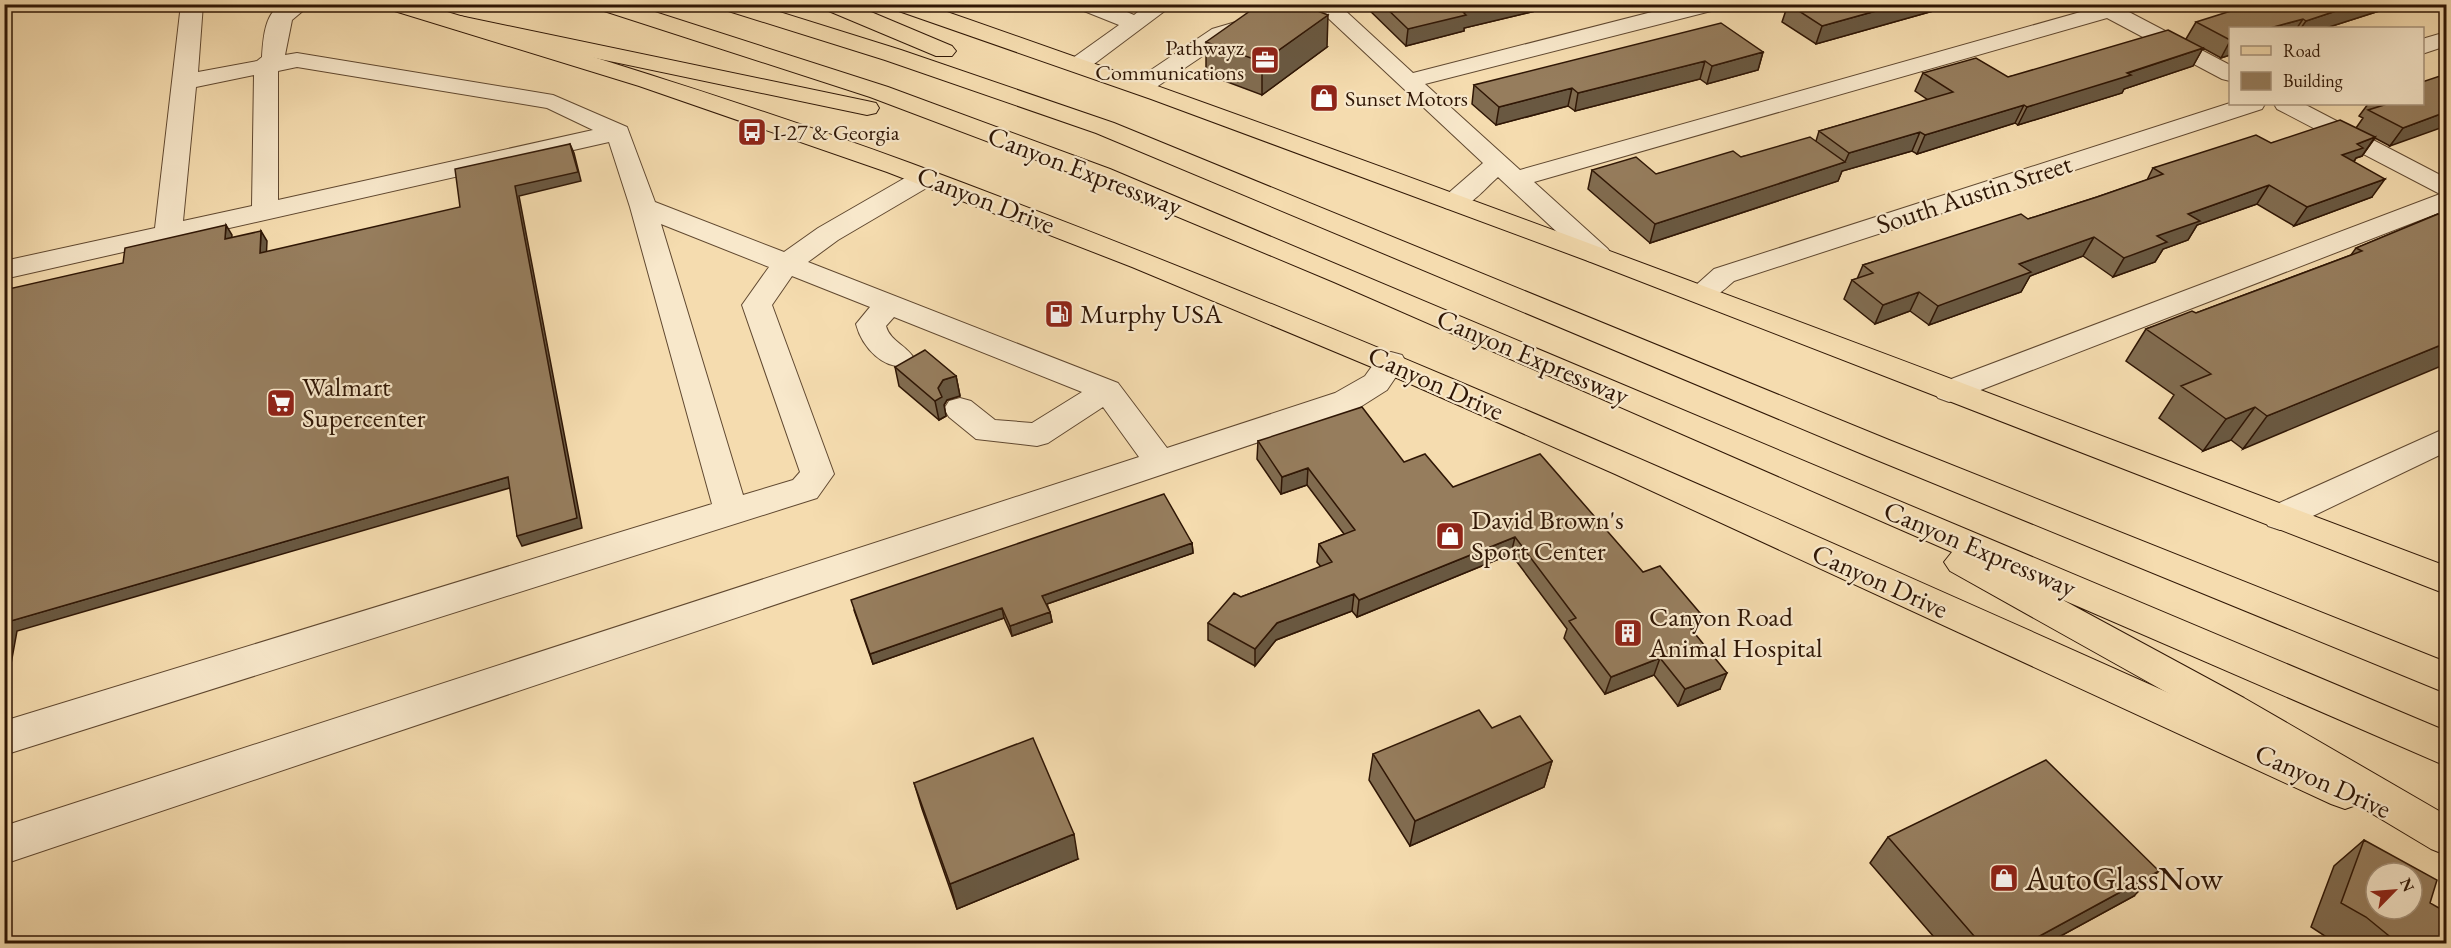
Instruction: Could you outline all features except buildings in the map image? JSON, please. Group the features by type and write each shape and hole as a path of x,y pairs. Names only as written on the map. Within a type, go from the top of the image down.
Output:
{"main road":[{"name":"Canyon Drive","path":"396,4 592,63 926,177 1136,258 1390,362 1679,490 2446,837"},
{"name":"Canyon Expressway","path":"606,4 879,92 1038,152 1344,276 2446,749"},
{"name":"Canyon Expressway","path":"730,4 893,55 1065,113 2446,678"},
{"path":"832,4 1000,72 1065,113"},
{"path":"901,4 1141,87 1598,255 2446,580"},
{"path":"460,23 849,103 1038,152"},
{"path":"1792,469 2219,703 2446,837"},
{"path":"2153,559 2446,658"}],"street":[{"path":"168,232 192,4"},
{"path":"266,65 273,60 277,23 291,8 300,4"},
{"path":"1087,4 1136,23"},
{"path":"1078,65 1163,4"},
{"path":"1409,81 1711,4"},
{"path":"1454,202 1508,171 2113,7 2229,73"},
{"path":"1318,8 1409,81 1598,255"},
{"path":"259,16 255,60 266,65"},
{"path":"1141,87 1220,34 1269,20"},
{"path":"2424,46 2446,39"},
{"path":"185,82 297,60 553,102 618,132 643,207 731,511"},
{"path":"265,213 266,65"},
{"name":"South Austin Street","path":"1700,294 1724,275 2250,105"},
{"path":"2288,105 2446,188"},
{"path":"4,270 618,132"},
{"path":"4,738 805,489 817,474 757,305 786,264 828,234 926,177"},
{"path":"1949,391 2446,201"},
{"path":"643,207 1107,390 1160,462"},
{"path":"890,305 871,324 875,339 899,358"},
{"path":"4,845 1346,400 1376,383 1390,362"},
{"path":"960,409 987,431 1037,435 1107,390"},
{"path":"2280,517 2446,439"}],"place":[{"name":"Pathwayz Communications","path":"1265,60"},
{"name":"Sunset Motors","path":"1324,98"},
{"name":"I-27 & Georgia","path":"752,132"},
{"name":"Murphy USA","path":"1059,314"},
{"name":"Walmart Supercenter","path":"281,403"},
{"name":"David Brown's Sport Center","path":"1450,536"},
{"name":"Canyon Road Animal Hospital","path":"1628,633"},
{"name":"AutoGlassNow","path":"2004,878"}]}
